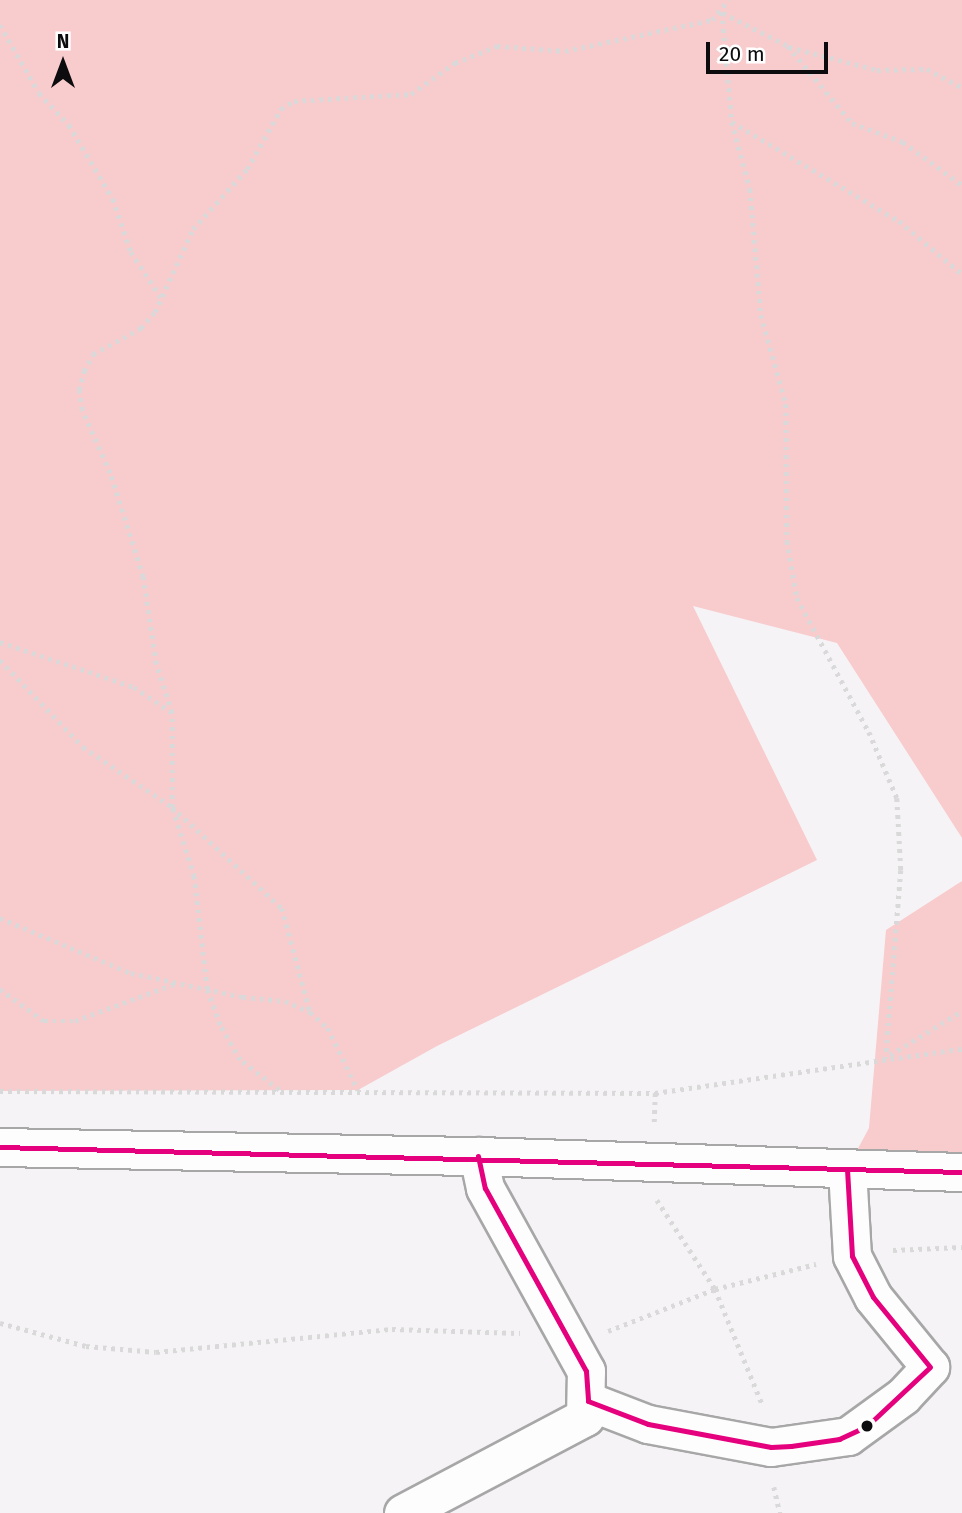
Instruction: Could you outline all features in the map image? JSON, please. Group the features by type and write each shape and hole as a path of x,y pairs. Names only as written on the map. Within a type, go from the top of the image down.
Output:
{"street":[{"path":"0,1147 478,1156 962,1172"},
{"path":"403,1513 584,1417 588,1401 586,1371 485,1188 478,1156"},
{"path":"588,1401 648,1424 771,1447 848,1436 878,1418 930,1367 873,1297 852,1256 847,1169"}],"path":[{"path":"729,0 722,12 732,122 750,189 761,315 786,404 787,541 797,598 869,732 897,798 901,870 886,1058"},
{"path":"279,1090 240,1060 220,1025 208,989 194,877 172,807 172,713 156,664 143,578 110,473 82,410 79,390 93,354 141,328 162,299 192,229 247,169 281,109 294,101 411,94 472,54 497,46 565,51 685,27 722,12 788,46 834,55 877,70 927,69 962,88"},
{"path":"0,25 39,93 69,124 113,199 131,252 162,299"},
{"path":"788,46 852,123 903,142 962,185"},
{"path":"732,122 899,221 962,274"},
{"path":"0,642 134,687 172,713"},
{"path":"0,660 83,747 172,807 282,908 310,1012"},
{"path":"0,918 81,956 174,984 285,1001 310,1012 328,1028 358,1090"},
{"path":"0,989 44,1021 75,1021 174,984"},
{"path":"886,1058 962,1011"},
{"path":"0,1091 655,1093 962,1049"},
{"path":"0,1323 86,1346 156,1352 392,1329 599,1334 715,1289 754,1378 771,1447 780,1513"}],"shaded area":[{"path":"0,0 962,0 962,838 837,643 693,606 817,860 437,1046 358,1090 0,1091"},
{"path":"962,881 962,1172 847,1169 869,1128 886,930"}],"transit line":[{"path":"0,1147 962,1172"},
{"path":"478,1156 485,1188 586,1371 588,1401"},
{"path":"847,1169 852,1256 873,1297 930,1367"},
{"path":"588,1401 648,1424 771,1447 791,1446 839,1439 867,1426 930,1367"}]}
